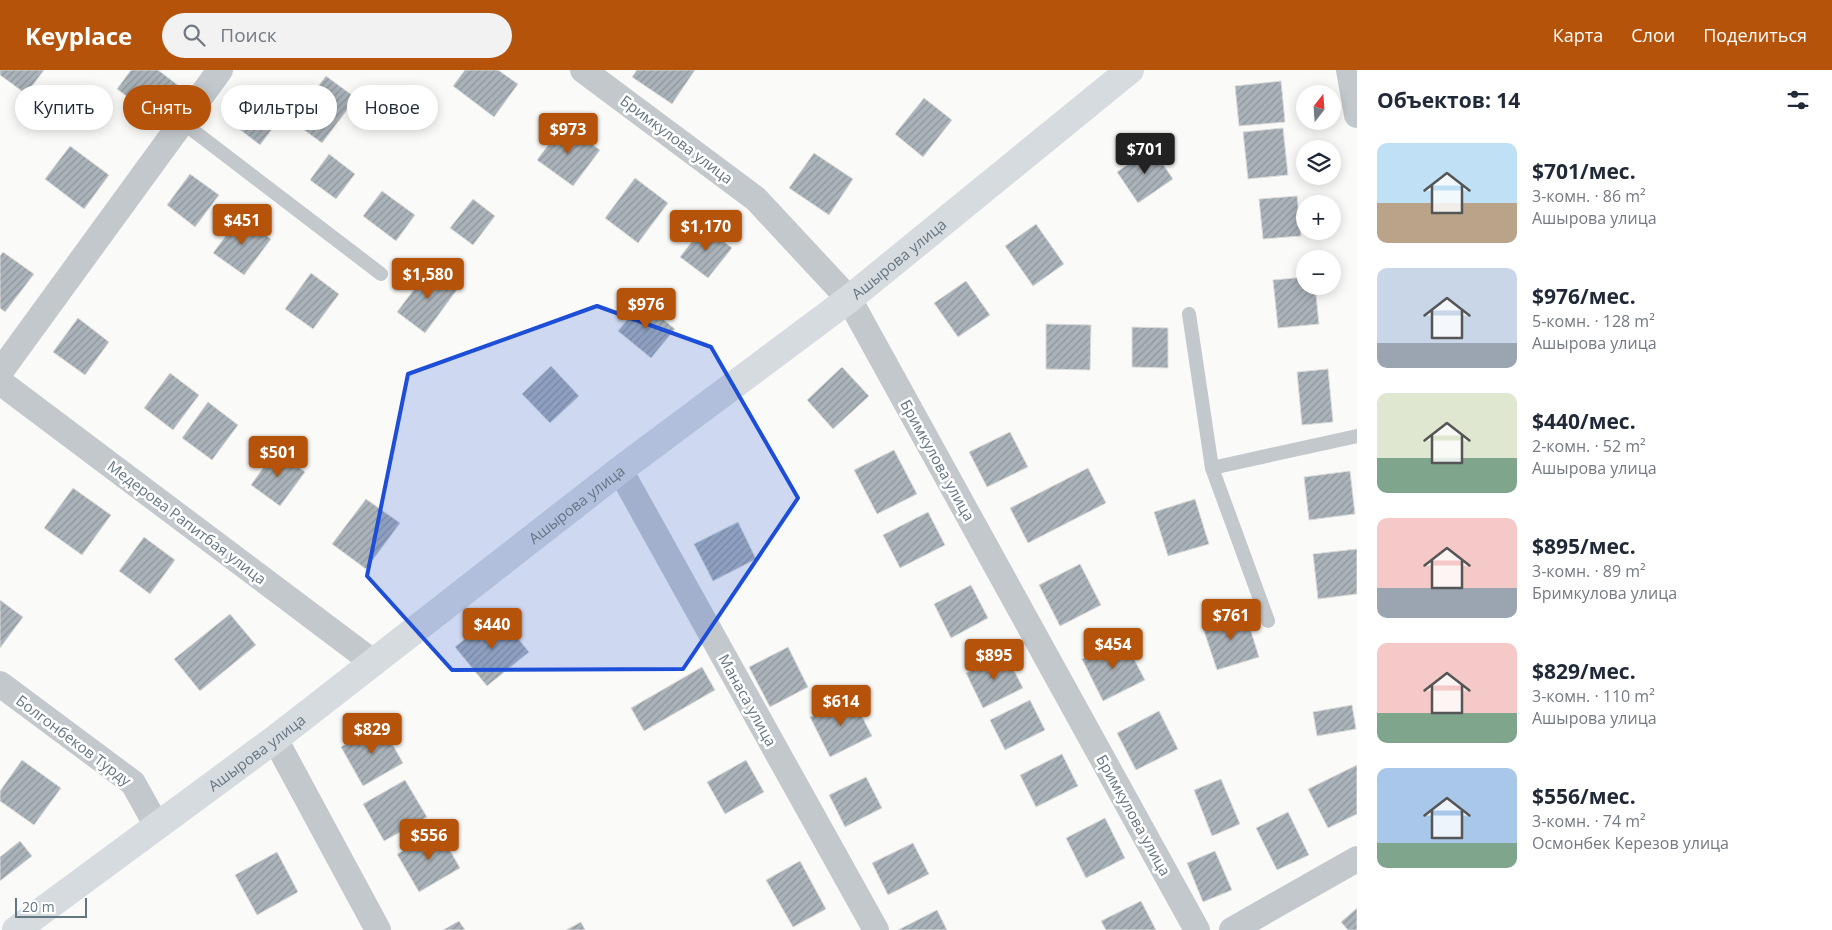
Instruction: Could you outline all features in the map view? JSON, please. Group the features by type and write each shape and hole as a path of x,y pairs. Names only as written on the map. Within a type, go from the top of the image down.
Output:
{"street":[{"path":"209,85 220,70"},
{"name":"Ашырова улица","path":"27,927 157,826 374,663 620,470 849,300 1130,70"},
{"path":"1349,70 1357,115"},
{"name":"Бримкулова улица","path":"587,71 756,199 849,300 1198,930"},
{"path":"0,372 176,130"},
{"name":"Медерова Рапитбая улица","path":"0,382 374,663"},
{"name":"Манаса улица","path":"620,470 876,930"},
{"name":"Болгонбеков Турду","path":"0,684 133,783 157,826"},
{"path":"275,739 378,930"},
{"path":"1232,930 1357,859"}],"lane":[{"path":"193,130 382,274"},
{"path":"1188,314 1212,468 1268,621"},
{"path":"1212,468 1357,436"}],"highlighted area":[{"path":"597,306 711,347 798,498 683,669 452,670 367,576 408,374"}],"building":[{"path":"0,70 44,70 33,85 15,86 0,75"},
{"path":"131,70 158,70 178,85 123,85 123,93 117,89"},
{"path":"465,70 498,70 518,84 494,117 453,86"},
{"path":"637,70 695,70 672,104 632,77"},
{"path":"326,76 347,91 347,110 337,123 337,85 319,85"},
{"path":"1281,81 1285,122 1239,126 1235,86"},
{"path":"924,98 952,120 923,157 895,134"},
{"path":"564,124 600,150 573,186 537,160"},
{"path":"1283,128 1288,175 1248,179 1243,132"},
{"path":"240,130 271,130 260,145"},
{"path":"304,130 332,130 322,143"},
{"path":"70,146 109,175 84,209 45,179"},
{"path":"1152,148 1173,179 1138,203 1117,172"},
{"path":"814,153 853,179 829,215 789,188"},
{"path":"329,154 355,174 336,199 310,180"},
{"path":"190,174 219,195 195,227 167,205"},
{"path":"635,178 668,203 638,243 605,218"},
{"path":"382,191 415,215 396,241 363,216"},
{"path":"1296,196 1296,236 1263,239 1259,199"},
{"path":"473,199 495,216 473,245 450,228"},
{"path":"240,217 271,239 244,275 213,253"},
{"path":"1036,224 1064,264 1033,286 1005,246"},
{"path":"704,226 732,248 708,278 680,257"},
{"path":"3,252 34,274 5,312 0,308 0,256"},
{"path":"431,267 459,287 425,333 397,312"},
{"path":"311,273 339,294 313,329 285,309"},
{"path":"1296,278 1296,295 1316,295 1319,324 1278,328 1273,280"},
{"path":"966,281 990,315 958,337 934,303"},
{"path":"642,302 675,329 651,358 618,331"},
{"path":"78,318 109,342 85,375 53,352"},
{"path":"1046,324 1091,325 1090,370 1046,369"},
{"path":"1132,327 1168,328 1168,368 1132,367"},
{"path":"551,366 579,396 550,423 522,394"},
{"path":"842,367 869,396 833,429 807,400"},
{"path":"1328,369 1333,422 1302,425 1297,372"},
{"path":"170,373 199,395 173,430 144,408"},
{"path":"208,402 238,425 212,460 182,438"},
{"path":"1010,432 1028,467 987,487 969,452"},
{"path":"276,450 305,472 280,506 251,485"},
{"path":"894,450 917,494 877,514 854,470"},
{"path":"1088,468 1106,503 1028,543 1010,508"},
{"path":"1350,471 1355,514 1309,520 1304,477"},
{"path":"73,488 111,515 82,555 44,528"},
{"path":"366,499 400,523 366,569 332,544"},
{"path":"1195,499 1209,544 1168,556 1154,512"},
{"path":"928,512 945,545 900,568 883,535"},
{"path":"738,522 756,559 713,581 694,544"},
{"path":"144,537 175,560 150,594 119,571"},
{"path":"1357,549 1357,594 1318,599 1313,554"},
{"path":"1080,564 1101,605 1060,626 1039,585"},
{"path":"971,585 988,618 951,638 934,604"},
{"path":"0,600 23,617 0,648"},
{"path":"1245,612 1259,657 1217,670 1202,625"},
{"path":"497,613 529,652 487,686 455,647"},
{"path":"230,614 256,645 200,691 174,659"},
{"path":"1123,638 1145,680 1103,701 1082,659"},
{"path":"788,647 808,687 770,707 749,667"},
{"path":"1005,653 1023,688 983,708 966,673"},
{"path":"702,667 715,690 644,731 631,708"},
{"path":"852,697 872,736 830,757 810,717"},
{"path":"1030,700 1045,730 1005,750 990,720"},
{"path":"1352,705 1356,729 1317,736 1313,712"},
{"path":"1159,711 1178,749 1136,770 1117,733"},
{"path":"381,724 403,763 363,786 341,747"},
{"path":"1062,754 1078,786 1036,807 1020,775"},
{"path":"22,760 61,788 34,825 0,801 0,791"},
{"path":"746,760 764,792 725,814 707,782"},
{"path":"1357,765 1357,814 1328,828 1308,789"},
{"path":"866,777 882,808 845,827 829,795"},
{"path":"1221,779 1240,824 1212,836 1194,790"},
{"path":"405,780 427,817 384,841 363,804"},
{"path":"1288,812 1309,855 1277,870 1256,828"},
{"path":"1105,818 1125,858 1086,878 1066,838"},
{"path":"439,831 460,868 419,892 397,854"},
{"path":"20,841 32,856 0,881 0,857"},
{"path":"913,843 929,874 888,895 872,863"},
{"path":"1215,851 1232,890 1203,902 1187,863"},
{"path":"277,852 298,892 257,915 235,875"},
{"path":"800,861 826,909 793,927 766,880"},
{"path":"1141,901 1156,930 1106,930 1101,921"},
{"path":"1357,908 1357,930 1348,930 1341,922"},
{"path":"937,910 947,930 898,930"},
{"path":"459,921 465,930 443,930"},
{"path":"581,922 585,930 566,930"}]}
